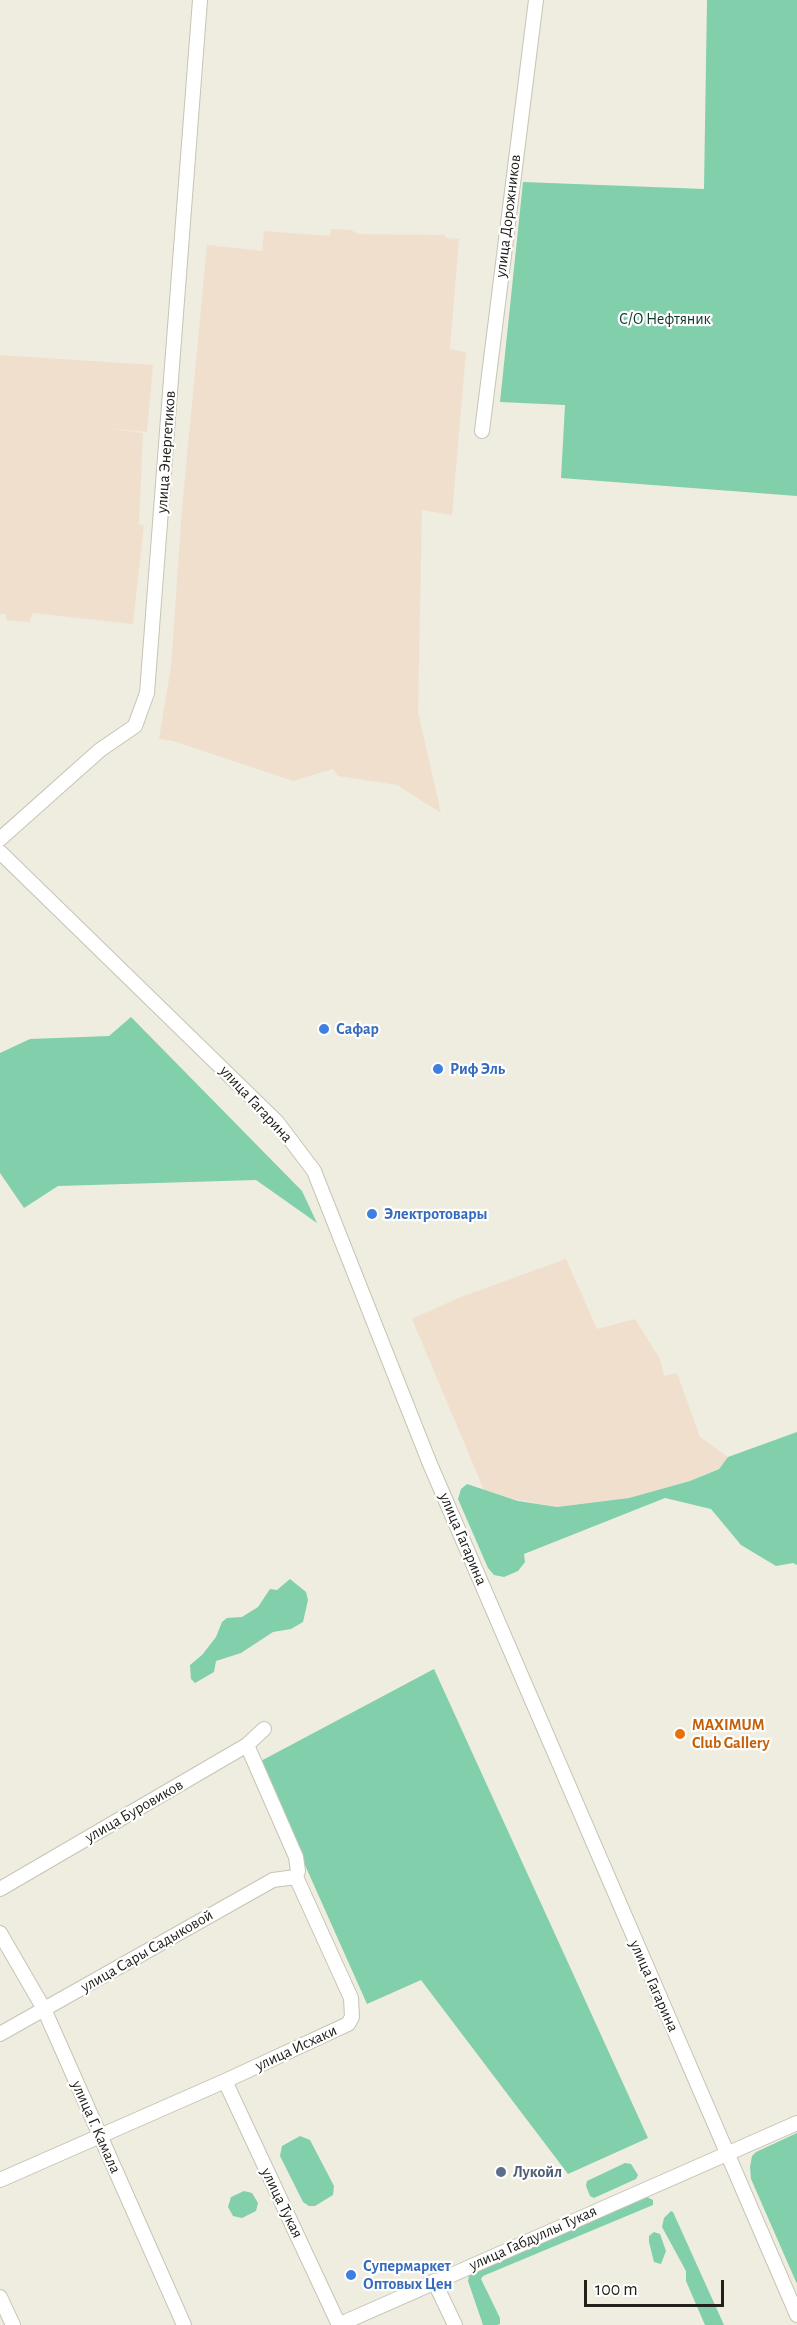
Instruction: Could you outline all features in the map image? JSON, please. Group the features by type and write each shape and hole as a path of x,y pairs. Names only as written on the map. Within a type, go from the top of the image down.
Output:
{"street":[{"name":"улица Энергетиков","path":"0,839 100,750 135,726 147,693 200,0"},
{"name":"улица Дорожников","path":"482,431 536,0"},
{"name":"улица Гагарина","path":"0,852 277,1122 314,1171 430,1464 797,2315"},
{"name":"улица Буровиков","path":"0,1889 248,1745 264,1729"},
{"name":"улица Исхаки","path":"0,2180 225,2081 348,2024 352,2017 351,1998 296,1877 298,1871 296,1857 248,1745"},
{"name":"улица Сары Садыковой","path":"0,2034 273,1880 296,1877"},
{"name":"улица Г. Камала","path":"0,1933 44,2009 184,2325"},
{"name":"улица Тукая","path":"225,2081 339,2325"},
{"name":"улица Габдуллы Тукая","path":"339,2325 434,2281 797,2123"},
{"path":"434,2281 455,2325"},
{"path":"0,2297 13,2325"}],"shaded area":[{"path":"331,229 351,230 358,234 444,235 447,238 459,239 450,349 466,352 452,515 422,510 418,712 441,813 397,785 338,776 333,769 293,781 173,741 159,739 171,667 182,509 207,245 262,251 264,231 330,236"},
{"path":"0,355 153,365 147,432 105,428 143,433 139,524 144,525 133,624 33,613 29,622 6,620 6,614 0,614"},
{"path":"566,1259 597,1329 635,1319 660,1359 664,1376 677,1373 700,1437 728,1457 719,1468 690,1481 629,1498 557,1507 518,1500 484,1490 412,1319 458,1298"}],"green space":[{"name":"С/О Нефтяник","path":"707,0 797,0 797,496 561,478 565,405 500,402 523,182 704,189"},
{"path":"131,1017 302,1191 317,1223 256,1180 58,1186 24,1208 0,1173 0,1053 30,1039 109,1036"},
{"path":"797,1432 797,1565 793,1563 776,1566 741,1545 711,1509 665,1498 524,1554 525,1562 518,1571 504,1577 494,1575 488,1568 458,1499 461,1489 467,1484 518,1501 557,1507 629,1498 690,1481 719,1469 728,1457"},
{"path":"290,1579 306,1592 308,1600 303,1622 291,1629 273,1632 241,1653 216,1661 214,1672 195,1683 191,1679 190,1665 202,1655 216,1637 222,1622 227,1618 242,1617 258,1607 270,1589 277,1590"},
{"path":"434,1669 648,2138 568,2174 421,1980 367,2004 259,1762"},
{"path":"797,2133 797,2284 751,2179 750,2167 752,2156 756,2152"},
{"path":"300,2136 310,2140 334,2186 333,2195 315,2206 309,2206 303,2202 280,2156 282,2146"},
{"path":"625,2163 631,2164 638,2175 636,2179 594,2198 590,2196 586,2186 587,2181"},
{"path":"244,2191 252,2193 258,2203 256,2211 242,2218 233,2216 228,2207 231,2197"},
{"path":"641,2194 653,2200 653,2205 483,2276 481,2279 500,2318 500,2324 483,2325 468,2281 469,2275"},
{"path":"671,2211 724,2325 705,2325 686,2281 686,2271 662,2227 664,2218"},
{"path":"654,2232 660,2234 666,2251 661,2264 654,2262 649,2242 649,2236"}],"place":[{"name":"Сафар","path":"324,1029"},
{"name":"Риф Эль","path":"438,1069"},
{"name":"Электротовары","path":"372,1214"},
{"name":"MAXIMUM Club Gallery","path":"680,1734"},
{"name":"Лукойл","path":"501,2172"},
{"name":"Супермаркет Оптовых Цен","path":"351,2275"}]}
